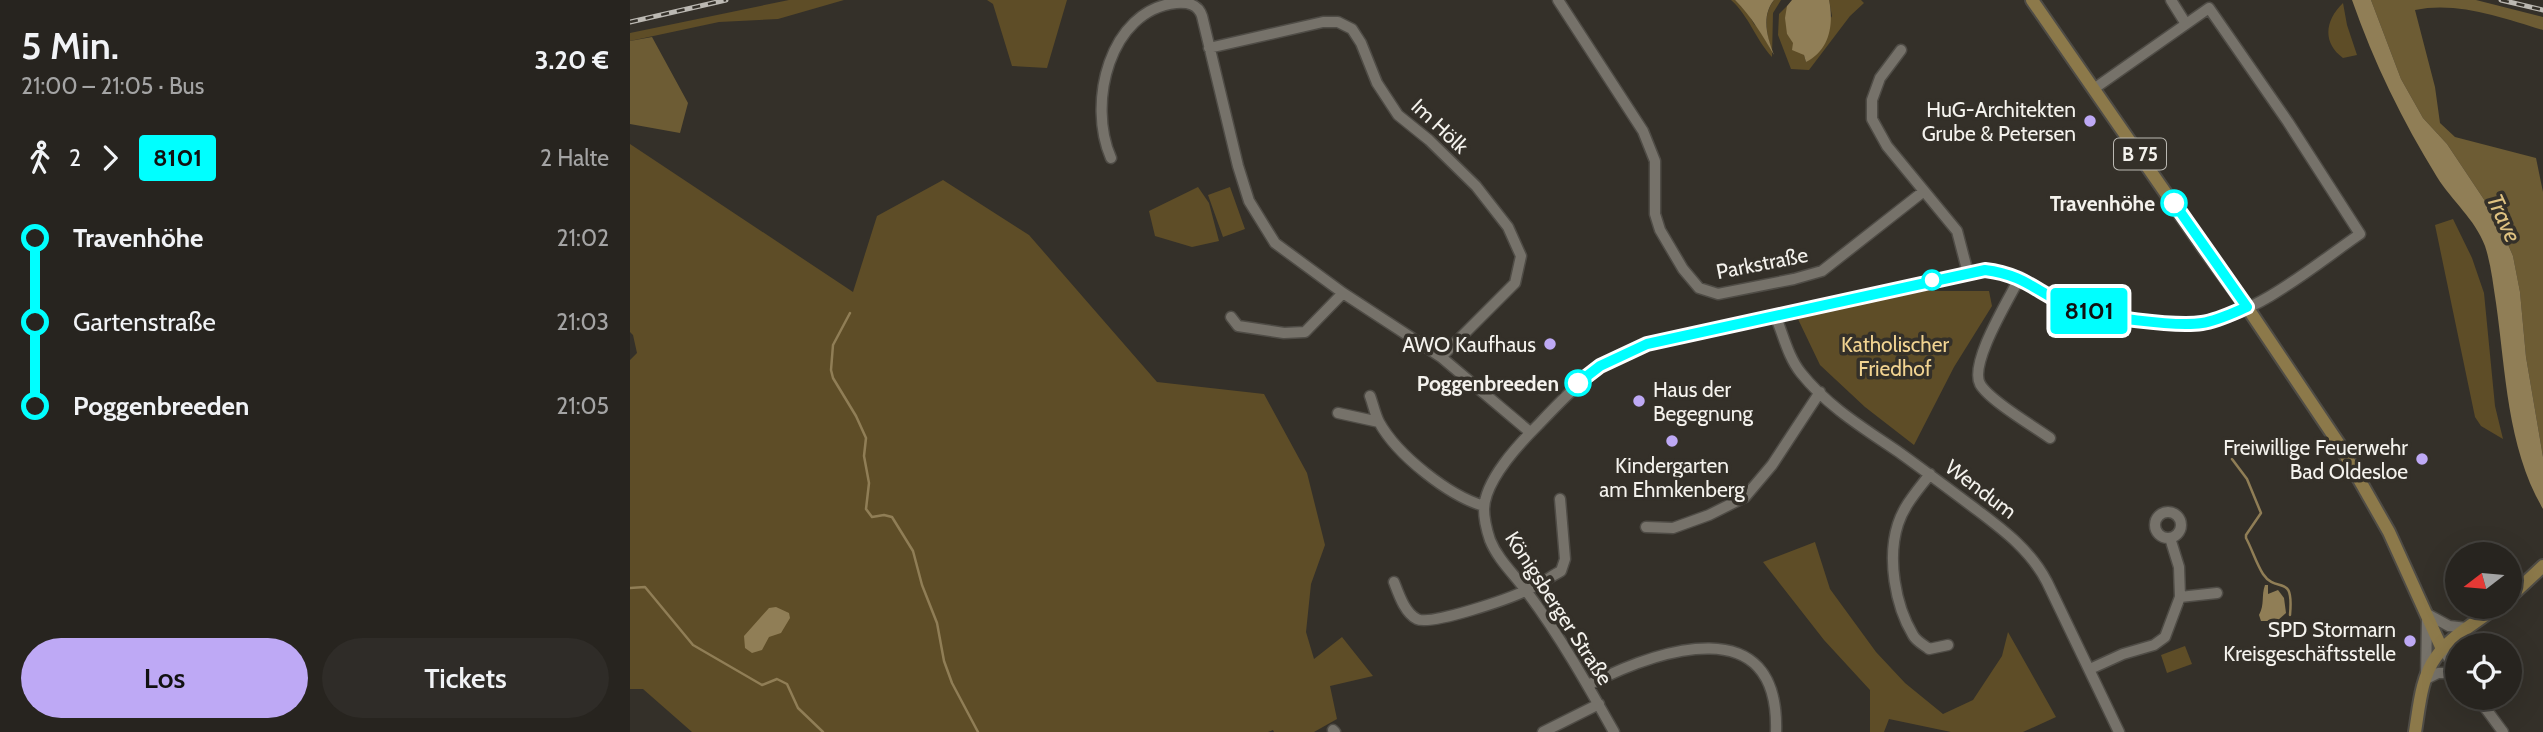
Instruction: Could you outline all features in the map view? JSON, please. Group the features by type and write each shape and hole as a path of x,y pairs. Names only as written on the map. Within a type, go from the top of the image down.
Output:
{"main road":[{"name":"B 75","path":"2032,0 2247,307 2339,444 2377,508 2442,649"},
{"path":"2522,587 2543,566"},
{"path":"2415,732 2431,666 2442,649 2478,620"}],"street":[{"name":"Parkstraße","path":"1558,0 1643,131 1655,161 1655,214 1660,230 1683,269 1699,288 1718,294 1822,271 1924,191"},
{"path":"2171,0 2186,24"},
{"path":"1111,158 1106,147 1102,111 1103,90 1115,49 1124,32 1147,11 1158,6 1184,2 1200,9 1249,201 1275,243 1343,293 1441,357 1531,432"},
{"path":"1370,396 1379,422 1414,463 1449,490 1484,506 1497,474 1531,432 1584,377 1615,357 1647,344 1985,270 2020,277 2074,308 2166,323 2204,323 2271,295 2360,234 2288,122 2209,8 2095,88"},
{"name":"Im Hölk","path":"1209,48 1322,22 1338,22 1352,29 1362,43 1377,83 1398,115 1429,140 1476,186 1508,227 1521,256 1515,283 1441,357"},
{"path":"1901,50 1880,78 1871,100 1872,119 1887,146 1957,231 1968,273"},
{"path":"2020,277 1983,351 1977,370 1978,377 1988,394 2050,438"},
{"path":"1231,317 1238,326 1284,333 1305,332 1343,293"},
{"name":"Wendum","path":"1775,314 1794,363 1802,375 1846,416 1930,474 2008,533 2040,568 2119,732"},
{"path":"1646,527 1673,528 1745,497 1772,465 1820,392"},
{"path":"1338,413 1379,422"},
{"path":"1930,474 1907,505 1898,524 1894,547 1898,601 1914,637 1929,649 1948,645"},
{"path":"1394,583 1413,616 1425,621 1440,619 1527,591 1560,571 1565,559 1560,499"},
{"name":"Königsberger Straße","path":"1484,506 1490,540 1588,685 1614,732"},
{"path":"2090,670 2123,654 2154,645 2165,637 2180,597 2179,567 2170,538"},
{"path":"2180,597 2217,593"},
{"path":"2445,672 2426,679 2427,614 2449,626 2467,628"},
{"path":"1588,685 1615,671 1664,654 1692,649 1731,651 1754,662 1766,676 1773,692 1776,732"},
{"path":"2442,649 2445,653"},
{"path":"1543,732 1599,704"},
{"path":"2487,710 2503,732"}],"green space":[{"path":"789,0 844,0 778,19 719,22 630,41 630,33"},
{"path":"987,0 1067,0 1047,68 1012,66 993,4"},
{"path":"1731,0 1735,0 1749,15 1771,50 1766,25 1768,12 1774,0 1781,0 1773,13 1772,57 1743,13"},
{"path":"1829,0 1861,0 1864,3 1850,16 1809,70 1791,69 1778,35 1779,14 1787,6 1787,34 1804,55 1806,62 1832,16"},
{"path":"2343,3 2357,55 2343,58 2332,45 2328,31 2332,17"},
{"path":"630,144 853,292 877,216 943,180 1029,235 1157,382 1264,394 1307,473 1325,545 1311,584 1306,632 1314,659 1342,637 1373,676 1330,686 1337,719 1314,732 692,732 643,689 630,689 630,360 637,353 630,332"},
{"path":"1198,187 1209,203 1219,241 1192,247 1155,236 1149,211"},
{"path":"1230,187 1245,229 1223,237 1208,195"},
{"path":"2453,219 2472,258 2484,293 2495,406 2503,439 2481,426 2475,417 2435,225"},
{"name":"Katholischer Friedhof","path":"1925,291 1989,291 1992,306 1954,367 1914,445 1865,407 1820,365 1797,317"},
{"path":"1815,542 1830,589 1876,652 1905,683 1943,714 1973,700 2002,656 2008,632 2056,717 2023,732 1951,732 1889,719 1884,732 1870,732 1870,690 1824,640 1763,562"},
{"path":"2185,646 2192,664 2167,673 2161,655"}],"shaded area":[{"path":"1735,0 1774,0 1766,20 1767,34 1774,55 1752,20"},
{"path":"1792,0 1829,0 1831,18 1828,36 1820,51 1806,62 1804,55 1792,50 1793,43 1787,34 1785,18 1787,6"},
{"path":"2352,0 2371,0 2401,79 2423,118 2447,144 2497,219 2513,256 2543,457 2543,509 2531,485 2515,435 2493,281 2485,246 2475,227 2437,177 2412,134 2379,69"},
{"path":"2371,0 2476,0 2543,17 2543,30 2463,9 2415,10 2435,87 2440,123 2455,137 2536,158 2543,192 2543,457 2513,256 2497,219 2447,144 2423,118 2401,79"},
{"path":"652,37 688,103 680,133 630,124 630,41"},
{"path":"2265,585 2268,585 2268,594 2278,590 2284,598 2286,613 2277,621 2261,621 2259,615"},
{"path":"776,607 789,613 790,618 781,633 769,637 762,650 752,653 745,648 744,636 769,608"}],"waterway":[{"path":"850,313 833,345 831,370 866,438 864,456 869,483 866,509 872,517 892,517 913,551 922,585 937,623 944,661 952,683 978,732"},
{"path":"2232,459 2247,479 2261,513 2246,538 2263,574 2268,580 2287,588 2291,601 2290,615"},
{"path":"630,588 645,587 693,645 762,685 777,679 787,684 798,708 823,732"}],"railway":[{"path":"630,22 726,0"},
{"path":"2501,0 2543,10"}],"bus line":[{"name":"8101","path":"1578,383 1615,357 1647,344 1985,270 2020,277 2074,308 2101,314 2193,324 2214,320 2247,307 2174,203"}],"place":[{"name":"HuG-Architekten Grube & Petersen","path":"2090,121"},
{"name":"Travenhöhe","path":"2174,203"},
{"name":"AWO Kaufhaus","path":"1550,344"},
{"name":"Poggenbreeden","path":"1578,383"},
{"name":"Haus der Begegnung","path":"1639,401"},
{"name":"Kindergarten am Ehmkenberg","path":"1672,441"},
{"name":"Freiwillige Feuerwehr Bad Oldesloe","path":"2422,459"},
{"name":"SPD Stormarn Kreisgeschäftsstelle","path":"2410,641"}],"water label":[{"name":"Trave","path":"2504,218"}]}
